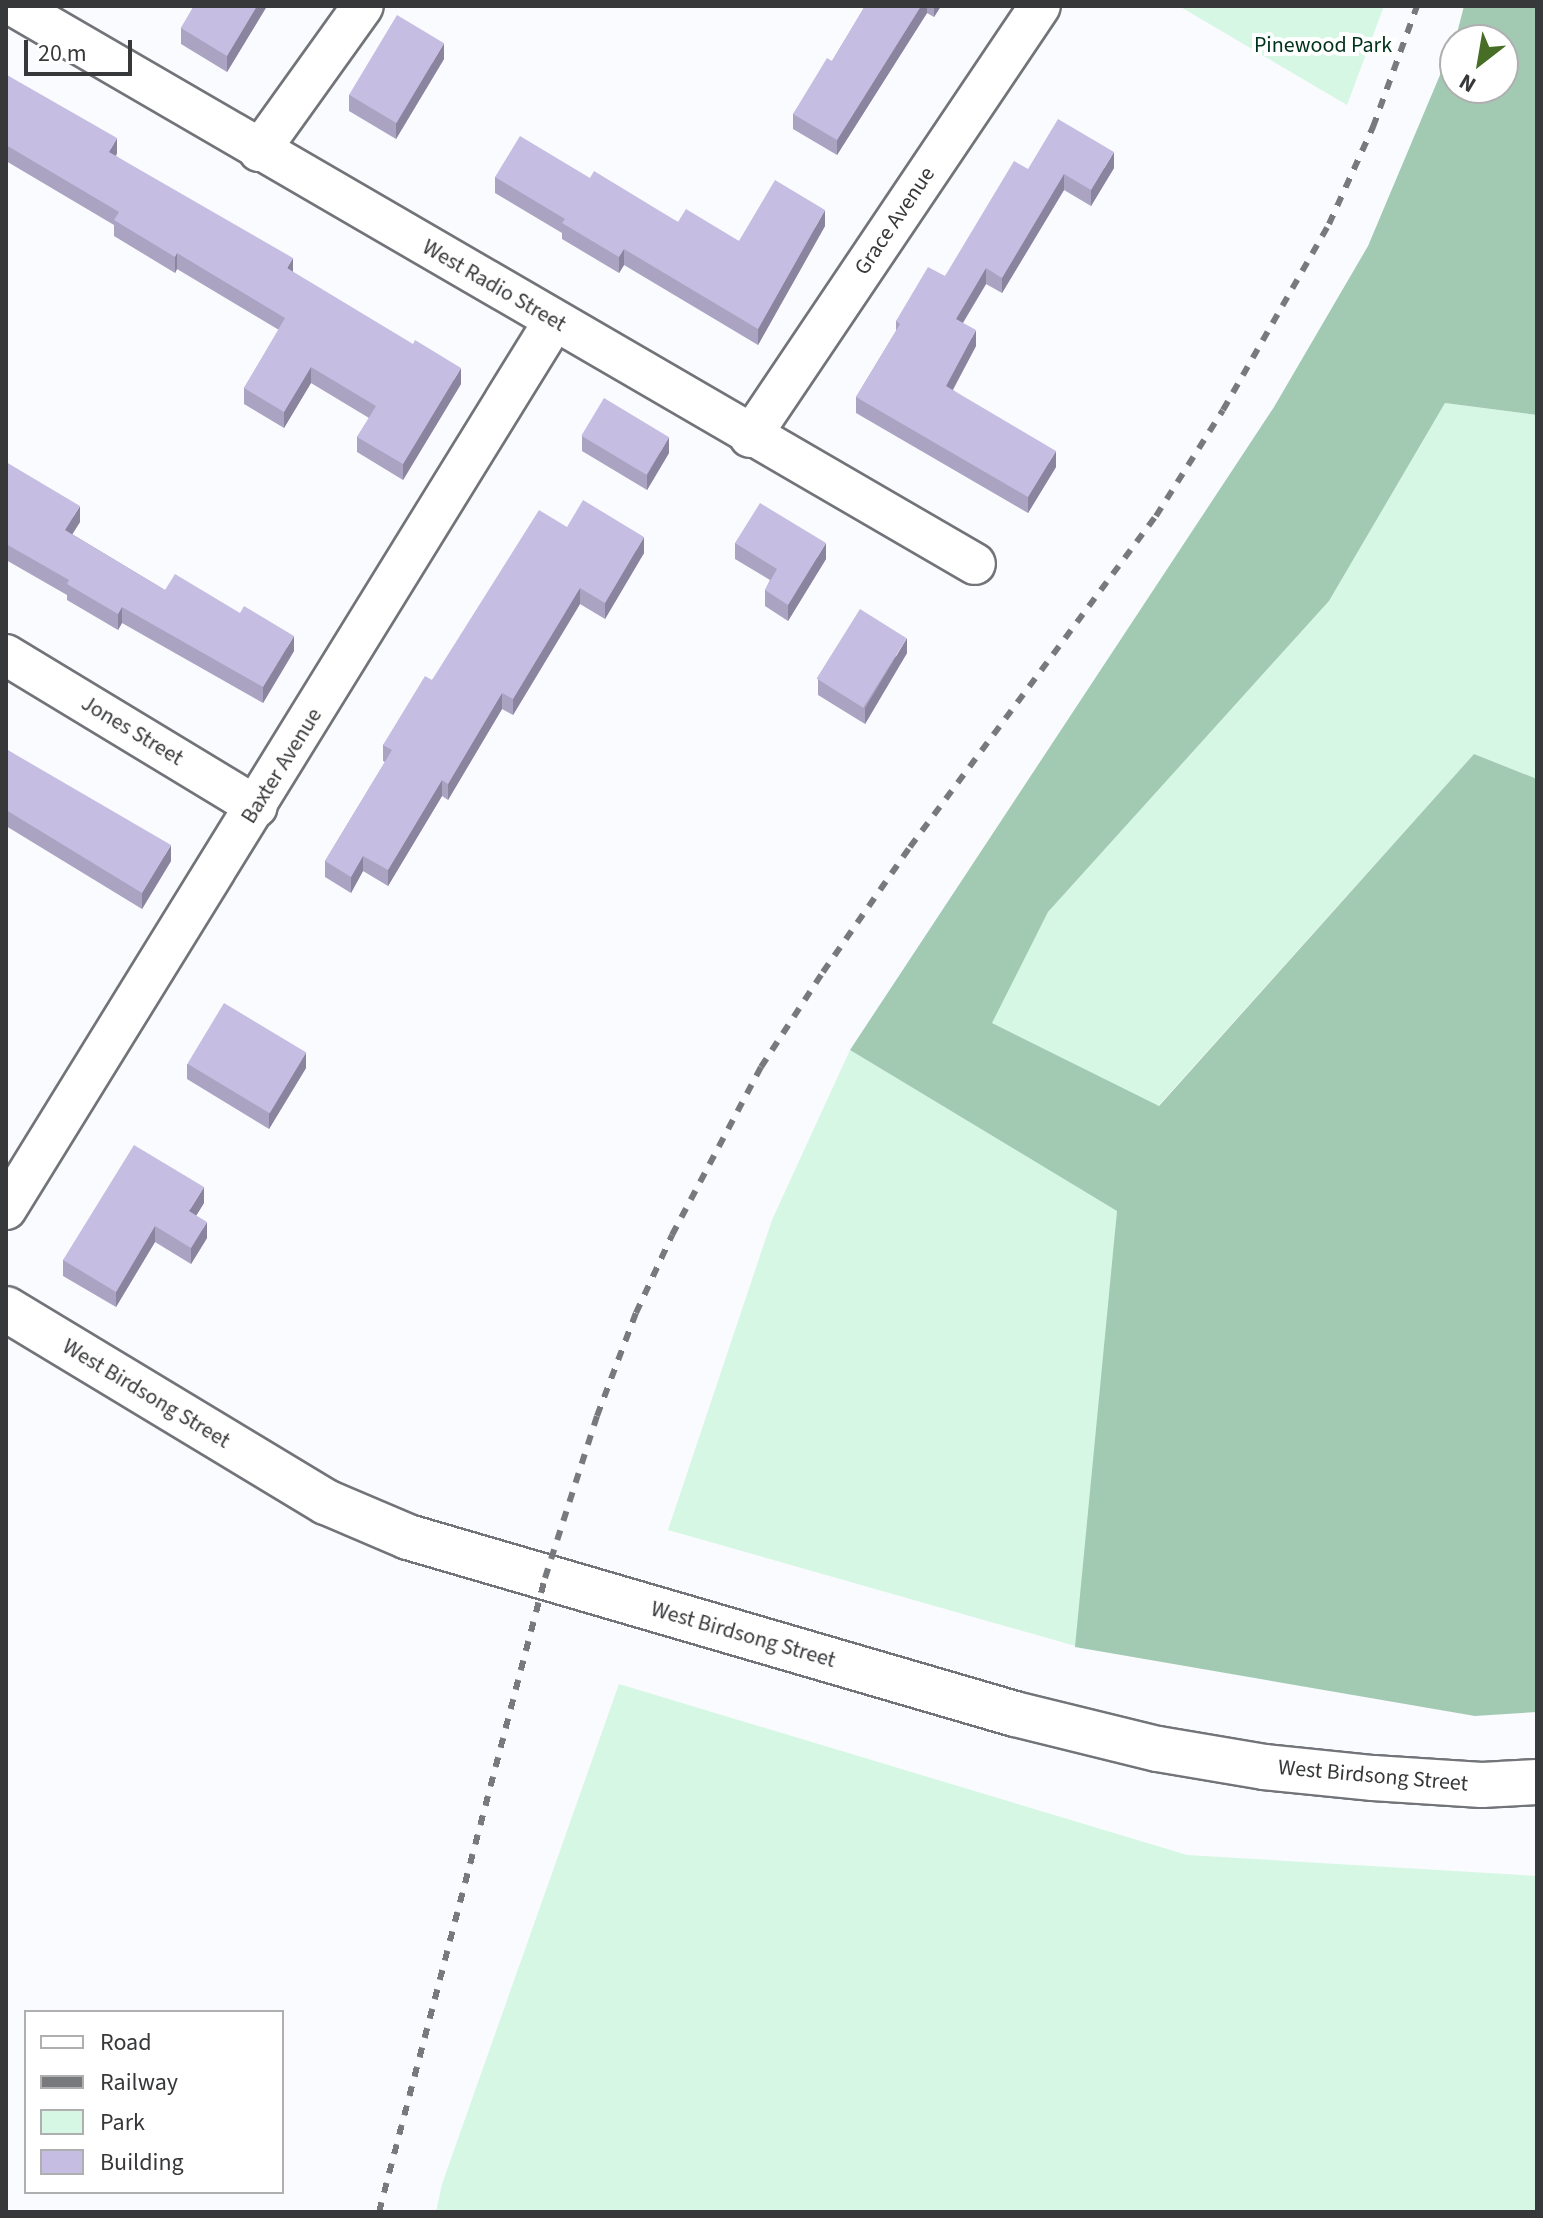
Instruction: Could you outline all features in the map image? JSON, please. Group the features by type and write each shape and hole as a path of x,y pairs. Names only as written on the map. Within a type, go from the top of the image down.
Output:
{"street":[{"name":"West Radio Street","path":"14,6 750,437 975,564"},
{"path":"259,151 363,6"},
{"name":"Grace Avenue","path":"750,437 1040,6"},
{"name":"Baxter Avenue","path":"6,1209 257,807 554,321"},
{"name":"Jones Street","path":"6,655 257,807"},
{"name":"West Birdsong Street","path":"6,1309 326,1502 408,1537 1015,1714 1158,1749 1264,1767 1373,1778 1482,1785 1537,1782"}],"green space":[{"name":"Pinewood Park","path":"1179,6 1384,6 1347,105"},
{"path":"1464,6 1537,6 1537,415 1445,403 1329,601 1048,912 992,1023 1159,1106 1474,754 1537,779 1537,1712 1475,1716 1075,1647 1117,1211 850,1050 1274,407 1368,246 1439,77 1439,104 1519,104 1519,24 1459,24"},
{"path":"1445,403 1537,415 1537,779 1474,754 1158,1106 991,1023 1048,912 1329,601"},
{"path":"850,1050 1117,1210 1086,1649 668,1530 772,1220"},
{"path":"619,1684 1187,1855 1537,1876 1537,2212 436,2212 442,2184"}],"building":[{"path":"194,6 257,6 227,56 181,28"},
{"path":"865,6 921,6 837,140 793,114 827,58 832,61"},
{"path":"397,15 444,43 396,123 349,95"},
{"path":"7,75 117,138 109,152 293,258 287,268 413,344 415,340 461,368 403,464 357,437 376,406 311,367 284,412 244,388 285,318 177,253 175,257 114,220 119,212 6,145"},
{"path":"1058,119 1114,152 1091,190 1064,174 1002,278 986,268 956,319 976,330 946,386 1056,451 1028,497 856,397 900,324 896,321 928,267 945,276 1014,161 1028,169"},
{"path":"520,136 590,178 594,171 678,222 686,209 739,241 775,180 825,210 758,329 624,249 619,257 562,223 565,219 495,177"},
{"path":"604,398 669,437 646,475 581,436"},
{"path":"6,462 80,506 65,530 165,590 175,574 240,613 244,606 294,636 263,687 122,607 118,614 67,584 69,580 6,544"},
{"path":"583,500 644,537 605,603 580,588 513,699 502,693 448,784 442,780 388,870 363,856 351,877 325,861 392,750 383,745 425,676 432,680 539,510 567,527"},
{"path":"760,503 826,543 788,605 765,590 777,569 735,543"},
{"path":"860,609 907,638 863,708 817,679"},
{"path":"6,749 171,845 142,893 6,810"},
{"path":"224,1003 306,1052 270,1113 187,1064"},
{"path":"134,1145 204,1187 189,1211 207,1222 191,1248 155,1226 116,1292 63,1260"}],"railway":[{"path":"379,2212 545,1578 597,1416 636,1313 672,1235 761,1067 823,972 910,847 1156,516 1223,410 1329,224 1373,127 1417,6"}]}
